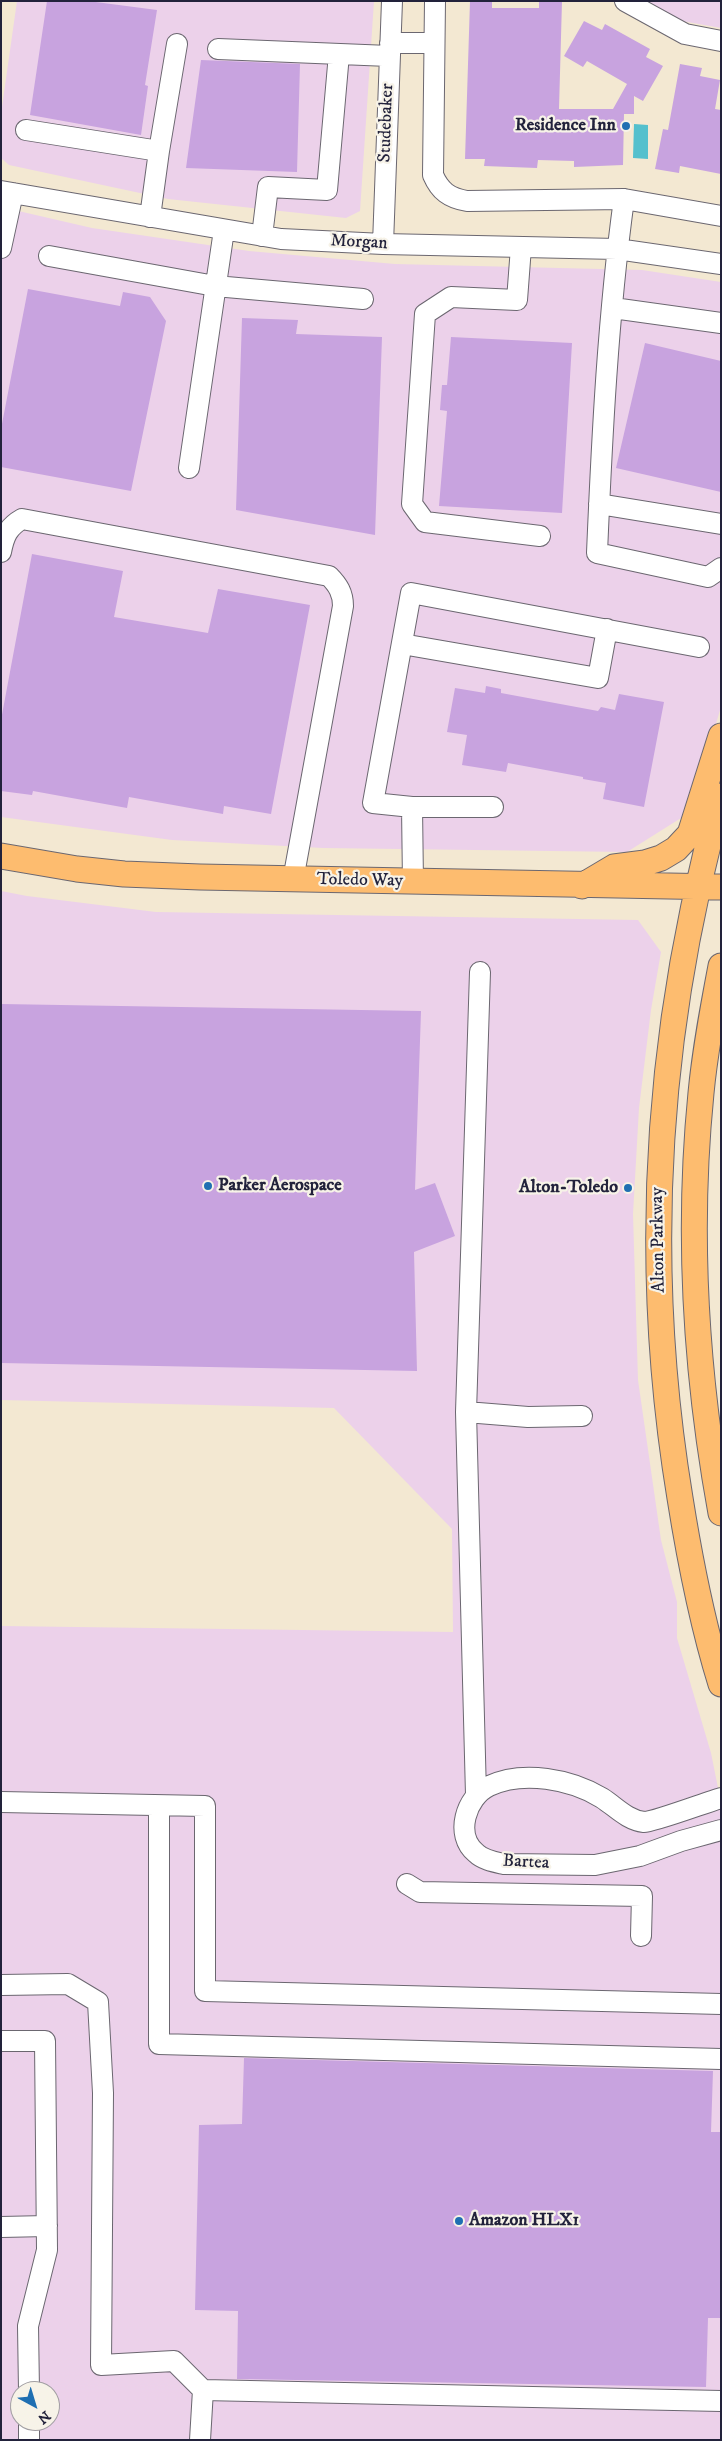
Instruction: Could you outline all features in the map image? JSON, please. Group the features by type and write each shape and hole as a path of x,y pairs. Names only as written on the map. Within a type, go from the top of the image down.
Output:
{"main road":[{"path":"582,886 614,867 645,863 661,858 676,849 690,834 721,736"},
{"name":"Alton Parkway","path":"721,796 709,887 674,1007 661,1127 657,1205 660,1330 666,1403 687,1543 721,1684"},
{"name":"Toledo Way","path":"1,856 77,869 124,874 413,883 709,887"},
{"name":"Alton Parkway","path":"721,966 700,1093 695,1234 702,1386 721,1513"}],"street":[{"name":"Studebaker","path":"383,244 392,1"},
{"path":"435,1 433,174 438,187 448,196 467,201 624,199 721,216"},
{"path":"625,1 685,34 721,41"},
{"path":"218,49 339,54 434,43"},
{"path":"150,217 177,44"},
{"path":"262,236 268,187 327,190 339,54"},
{"path":"26,130 159,151"},
{"path":"1,246 7,192"},
{"name":"Morgan","path":"7,192 281,239 383,244 617,249 721,264"},
{"path":"624,199 617,249 598,553 708,577 721,568"},
{"path":"189,468 224,230"},
{"path":"521,247 517,300 451,297 425,314 412,504 425,522 540,536"},
{"path":"50,256 215,286 363,299"},
{"path":"613,308 721,323"},
{"path":"600,504 721,524"},
{"path":"1,552 8,531 13,524 22,519 329,576 336,582 343,598 343,606 293,880"},
{"path":"493,807 412,807 373,803 411,593 699,647"},
{"path":"402,644 598,678 607,629"},
{"path":"412,807 413,883"},
{"path":"476,1795 466,1412 480,972"},
{"path":"466,1412 528,1417 582,1416"},
{"path":"476,1795 490,1786 521,1778 560,1779 581,1786 628,1818 646,1822 721,1798"},
{"name":"Bartea","path":"476,1795 466,1811 466,1840 476,1853 490,1861 504,1864 595,1865 640,1856 681,1841 721,1830"},
{"path":"1,1802 205,1806 205,1991 721,2004"},
{"path":"159,1806 159,2044 721,2059"},
{"path":"407,1884 420,1892 642,1896 642,1936"},
{"path":"1,1984 68,1984 98,2002 103,2093 101,2365 174,2361 203,2390 721,2401"},
{"path":"1,2041 46,2041 47,2250 28,2326 29,2381"},
{"path":"1,2227 46,2226"},
{"path":"200,2440 203,2390"}],"shaded area":[{"path":"17,1 374,1 360,211 346,218 168,199 9,165 1,158 1,114"},
{"path":"647,1 721,1 721,28 682,21"},
{"path":"1,207 92,228 249,251 395,264 642,270 721,282 721,707 689,813 627,852 323,848 172,840 1,817"},
{"path":"1,891 156,912 638,920 661,952 651,1010 639,1108 633,1214 638,1380 661,1540 677,1602 677,1638 711,1753 721,1803 721,2440 1,2440 1,1626 453,1632 452,1529 334,1408 1,1400"}],"water":[{"path":"634,124 648,125 648,159 633,158"}],"building":[{"path":"47,1 88,1 157,10 145,85 148,86 141,135 30,115"},
{"path":"470,1 492,1 492,8 539,8 539,1 562,1 559,109 613,109 627,84 587,61 583,67 564,56 584,21 602,30 605,24 650,49 646,57 663,66 643,101 634,96 634,114 624,114 623,165 574,167 574,161 538,160 537,168 484,166 485,159 465,159"},
{"path":"201,60 300,64 297,172 186,168"},
{"path":"680,64 702,68 700,76 720,80 715,109 721,110 721,174 680,166 679,173 655,169 663,129 668,130"},
{"path":"28,289 120,306 123,292 150,297 166,321 131,491 1,467 1,429"},
{"path":"242,318 298,320 296,334 382,337 375,535 236,510"},
{"path":"451,337 572,343 562,513 439,506 447,411 440,410 442,385 447,385"},
{"path":"645,343 721,361 721,492 616,468"},
{"path":"32,554 123,571 114,617 208,633 218,589 310,605 271,814 224,806 223,814 129,797 127,808 33,791 32,795 1,791 1,720"},
{"path":"486,686 501,689 501,693 598,711 601,707 615,710 619,694 664,702 644,807 603,799 606,783 583,779 583,777 508,763 506,772 462,765 467,735 447,732 455,688 485,693"},
{"name":"Parker Aerospace","path":"1,1004 421,1011 415,1190 435,1183 455,1236 414,1252 417,1371 1,1363"},
{"name":"Amazon HLX1","path":"244,2058 713,2071 711,2132 721,2132 721,2318 708,2318 706,2387 237,2379 238,2311 195,2310 199,2125 242,2124"}],"place":[{"name":"Residence Inn","path":"626,126"},
{"name":"Parker Aerospace","path":"208,1186"},
{"name":"Alton-Toledo","path":"628,1188"},
{"name":"Amazon HLX1","path":"459,2221"}]}
